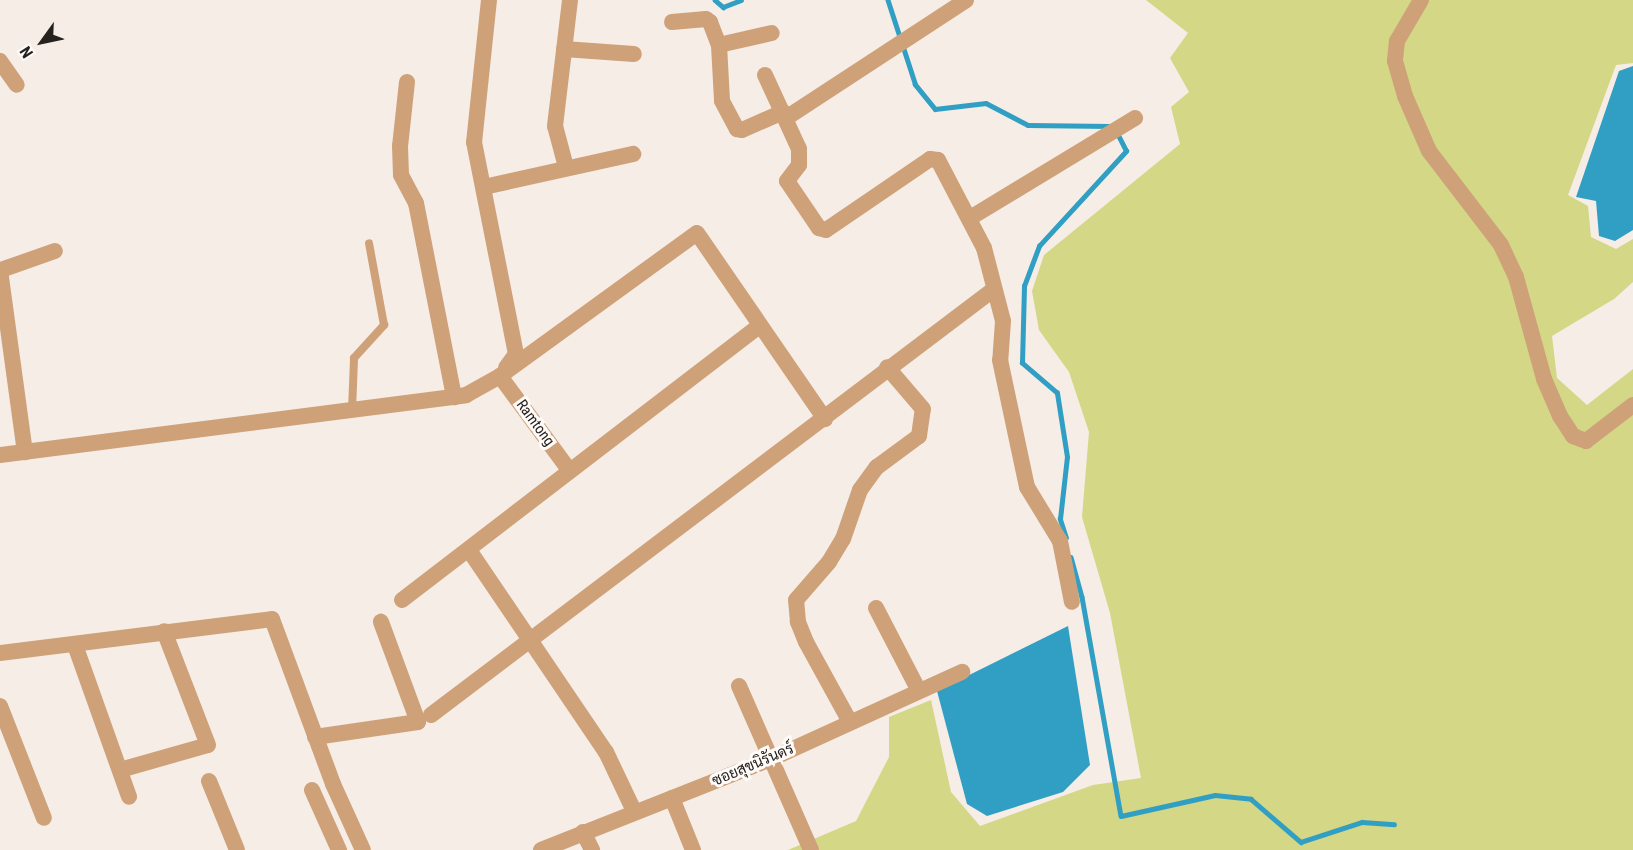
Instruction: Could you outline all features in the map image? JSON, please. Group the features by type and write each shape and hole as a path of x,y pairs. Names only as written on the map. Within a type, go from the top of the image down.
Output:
{"street":[{"path":"489,0 474,142 516,354 500,375"},
{"path":"566,167 555,126 570,0"},
{"path":"672,22 706,18 719,45 720,91 737,129 742,130 785,115 875,61 966,0"},
{"path":"1421,0 1397,41 1395,61 1405,96 1429,151 1501,245 1516,277 1544,379 1560,416 1574,436 1586,441 1633,405"},
{"path":"719,45 772,33"},
{"path":"564,49 634,54"},
{"path":"0,61 17,85"},
{"path":"765,75 799,149 799,165 787,181 819,228 826,230 930,159 938,160 984,248 1004,330 1000,360 1027,487 1060,541 1072,602"},
{"path":"407,82 400,146 401,175 416,203 454,397"},
{"path":"970,218 1123,126"},
{"path":"484,188 566,167 633,154"},
{"path":"0,455 466,395 500,375 697,233 759,326 825,418"},
{"path":"25,452 0,270 55,251"},
{"path":"431,715 533,641 825,418 887,367 994,289"},
{"path":"402,600 759,326"},
{"path":"850,722 806,642 798,622 796,600 838,546 860,490 871,475 919,436 923,409 887,367"},
{"name":"Ramtong","path":"500,375 569,470"},
{"path":"469,550 533,641 606,752 634,812"},
{"path":"876,608 919,691"},
{"path":"0,653 75,645 164,631 272,620 315,737 363,850"},
{"path":"315,737 418,722 381,622"},
{"path":"120,770 208,745 164,631"},
{"path":"75,645 129,797"},
{"name":"ซอยสุขนิรันดร์","path":"541,850 774,758 962,672"},
{"path":"739,686 774,758 811,850"},
{"path":"0,706 44,818"},
{"path":"209,781 237,850"},
{"path":"312,790 339,850"},
{"path":"672,798 693,850"},
{"path":"583,832 592,850"}],"lane":[{"path":"352,411 354,358 384,325 369,243"}],"green space":[{"path":"1146,0 1633,0 1633,63 1616,65 1568,195 1588,206 1591,237 1616,249 1633,239 1633,282 1614,299 1552,336 1557,378 1587,405 1633,369 1633,850 788,850 856,821 889,757 889,717 931,700 951,792 980,826 1093,785 1141,778 1110,613 1082,517 1089,432 1069,372 1039,330 1032,291 1044,255 1180,144 1171,107 1189,92 1170,58 1188,33"}],"water":[{"path":"1633,66 1633,230 1615,241 1599,236 1596,201 1576,197 1619,71"},
{"path":"1068,626 1090,765 1063,792 987,816 967,804 937,691"}],"waterway":[{"path":"715,0 723,7 741,0"},
{"path":"888,0 900,38"},
{"path":"903,46 915,84 935,109 986,103 1028,125 1110,126"},
{"path":"1066,538 1060,519 1067,457 1057,393 1022,363 1024,286 1039,246 1126,151 1117,133"},
{"path":"1071,557 1082,597 1121,816 1215,795 1251,799 1301,842 1362,822 1394,824"}]}
